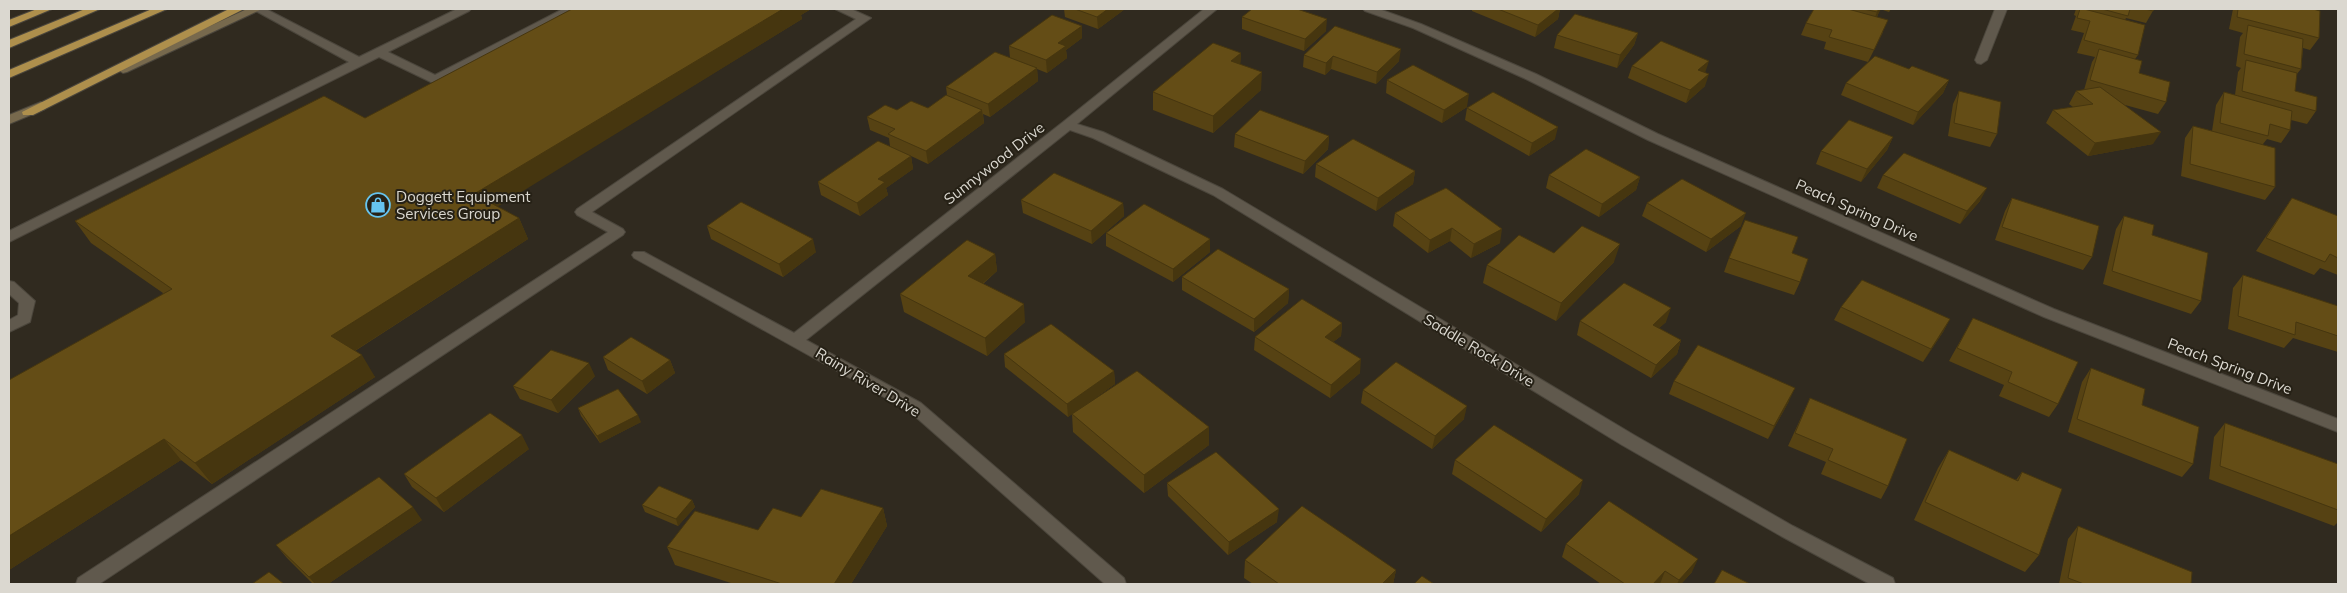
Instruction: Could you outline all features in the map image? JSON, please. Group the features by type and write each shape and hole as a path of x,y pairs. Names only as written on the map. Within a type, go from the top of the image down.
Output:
{"highway":[{"path":"9,24 46,9"},
{"path":"9,44 94,9"},
{"path":"9,74 161,9"},
{"path":"28,112 238,9"}],"main road":[{"path":"9,120 257,9"}],"street":[{"path":"257,9 358,62"},
{"path":"9,237 464,9"},
{"path":"378,52 435,80 571,9"},
{"path":"842,9 871,13"},
{"name":"Sunnywood Drive","path":"796,340 1068,125 1210,9"},
{"name":"Peach Spring Drive","path":"1369,9 1417,26 1514,69 1671,145 2050,313 2338,426"},
{"path":"1981,60 2001,9"},
{"path":"85,584 618,232 582,212 871,13"},
{"name":"Saddle Rock Drive","path":"1068,125 1098,136 1218,192 1628,440 1787,531 1886,584"},
{"name":"Rainy River Drive","path":"639,255 915,407 1117,584"},
{"path":"9,286 27,300 25,318 9,327"}],"building":[{"path":"572,9 783,9 474,194 519,218 331,336 362,355 195,463 164,439 9,536 9,380 172,289 75,221 324,96 365,118"},
{"path":"1075,9 1108,9 1097,17"},
{"path":"1252,9 1297,9 1327,19 1305,39 1242,17"},
{"path":"1498,9 1558,9 1538,25"},
{"path":"1814,9 1848,9 1888,20 1874,50 1829,37 1832,30 1806,23"},
{"path":"1864,9 1879,9 1877,12"},
{"path":"2080,9 2145,25 2138,55 2084,40 2090,21 2077,18"},
{"path":"2102,9 2130,9 2128,16"},
{"path":"2238,9 2313,9 2320,11 2319,38 2237,17"},
{"path":"1575,14 1638,33 1620,55 1557,35"},
{"path":"1052,15 1082,26 1058,43 1066,46 1046,60 1009,46"},
{"path":"2248,25 2303,39 2301,69 2244,54"},
{"path":"1335,26 1401,49 1377,72 1333,56 1326,63 1304,55"},
{"path":"1661,41 1709,61 1698,70 1709,74 1690,90 1632,66"},
{"path":"1213,43 1241,53 1231,61 1262,72 1213,116 1153,92"},
{"path":"2099,49 2142,61 2139,73 2170,82 2166,102 2090,80"},
{"path":"995,52 1037,68 988,104 946,87"},
{"path":"1875,56 1909,69 1912,66 1949,80 1918,112 1846,83"},
{"path":"2246,60 2297,73 2295,91 2317,97 2316,111 2242,91"},
{"path":"1413,65 1469,94 1444,110 1387,80"},
{"path":"2100,87 2161,132 2095,143 2053,110 2093,104 2076,91"},
{"path":"1959,91 2001,102 1997,134 1954,123"},
{"path":"1493,92 1558,127 1532,143 1467,108"},
{"path":"2224,92 2292,111 2290,130 2270,124 2268,136 2220,123"},
{"path":"946,95 982,110 926,151 888,134 895,129 867,117 885,105 897,110 911,101 928,108"},
{"path":"1260,110 1329,136 1305,161 1235,134"},
{"path":"1849,120 1893,137 1867,169 1821,151"},
{"path":"2193,126 2275,148 2275,187 2190,164"},
{"path":"1353,139 1415,171 1378,198 1316,164"},
{"path":"878,141 911,156 878,179 885,182 857,203 818,182"},
{"path":"1586,149 1640,177 1602,204 1549,175"},
{"path":"1904,153 1987,188 1967,211 1883,175"},
{"path":"1054,173 1123,203 1091,231 1021,200"},
{"path":"1682,179 1746,213 1711,239 1647,203"},
{"path":"1446,188 1502,229 1474,244 1452,228 1430,240 1395,213"},
{"path":"2012,198 2099,226 2092,257 2002,227"},
{"path":"2292,198 2338,216 2338,258 2330,254 2325,262 2266,238"},
{"path":"741,202 813,239 779,264 707,226"},
{"path":"1144,204 1210,239 1173,269 1106,233"},
{"path":"2124,216 2154,225 2152,235 2208,253 2201,301 2112,271"},
{"path":"1745,220 1798,237 1792,253 1808,259 1800,282 1729,258"},
{"path":"1582,226 1620,244 1561,303 1487,265 1519,235 1554,253"},
{"path":"967,240 995,254 968,276 1024,304 985,338 900,294"},
{"path":"1218,249 1289,289 1254,319 1182,277"},
{"path":"2243,275 2338,306 2338,336 2296,322 2295,335 2238,316"},
{"path":"1862,280 1950,319 1931,349 1841,307"},
{"path":"1624,283 1671,308 1653,325 1681,340 1656,365 1580,321"},
{"path":"1302,299 1342,323 1325,337 1361,359 1331,385 1255,337"},
{"path":"1973,318 2078,362 2058,404 2008,382 2012,372 1957,348"},
{"path":"1051,324 1114,371 1067,404 1004,354"},
{"path":"631,337 670,360 642,381 603,357"},
{"path":"1698,345 1795,388 1774,426 1674,381"},
{"path":"551,350 589,363 551,400 513,386"},
{"path":"1396,362 1467,406 1435,436 1363,390"},
{"path":"2091,368 2145,389 2142,405 2199,427 2193,464 2077,419"},
{"path":"1137,371 1209,427 1144,475 1072,414"},
{"path":"618,389 638,415 597,436 578,408"},
{"path":"1810,398 1907,439 1888,486 1828,460 1833,449 1795,433"},
{"path":"490,413 522,435 436,498 404,474"},
{"path":"2225,423 2338,464 2338,510 2220,466"},
{"path":"1494,425 1583,480 1546,519 1455,460"},
{"path":"1949,450 2018,481 2022,472 2062,489 2039,555 1925,502"},
{"path":"1216,452 1279,509 1229,542 1167,483"},
{"path":"379,477 413,507 309,577 276,545"},
{"path":"659,486 692,500 676,519 642,505"},
{"path":"821,489 883,508 834,584 782,584 667,547 695,511 758,530 773,508 801,517"},
{"path":"1609,501 1698,559 1679,580 1665,571 1653,584 1625,584 1566,544"},
{"path":"1302,506 1396,570 1382,584 1279,584 1245,560"},
{"path":"2078,526 2192,572 2191,584 2084,584 2068,578"},
{"path":"1722,570 1750,584 1714,584"},
{"path":"269,572 284,584 252,584"},
{"path":"1422,576 1434,584 1414,584"}],"place":[{"name":"Doggett Equipment Services Group","path":"378,205"}]}
